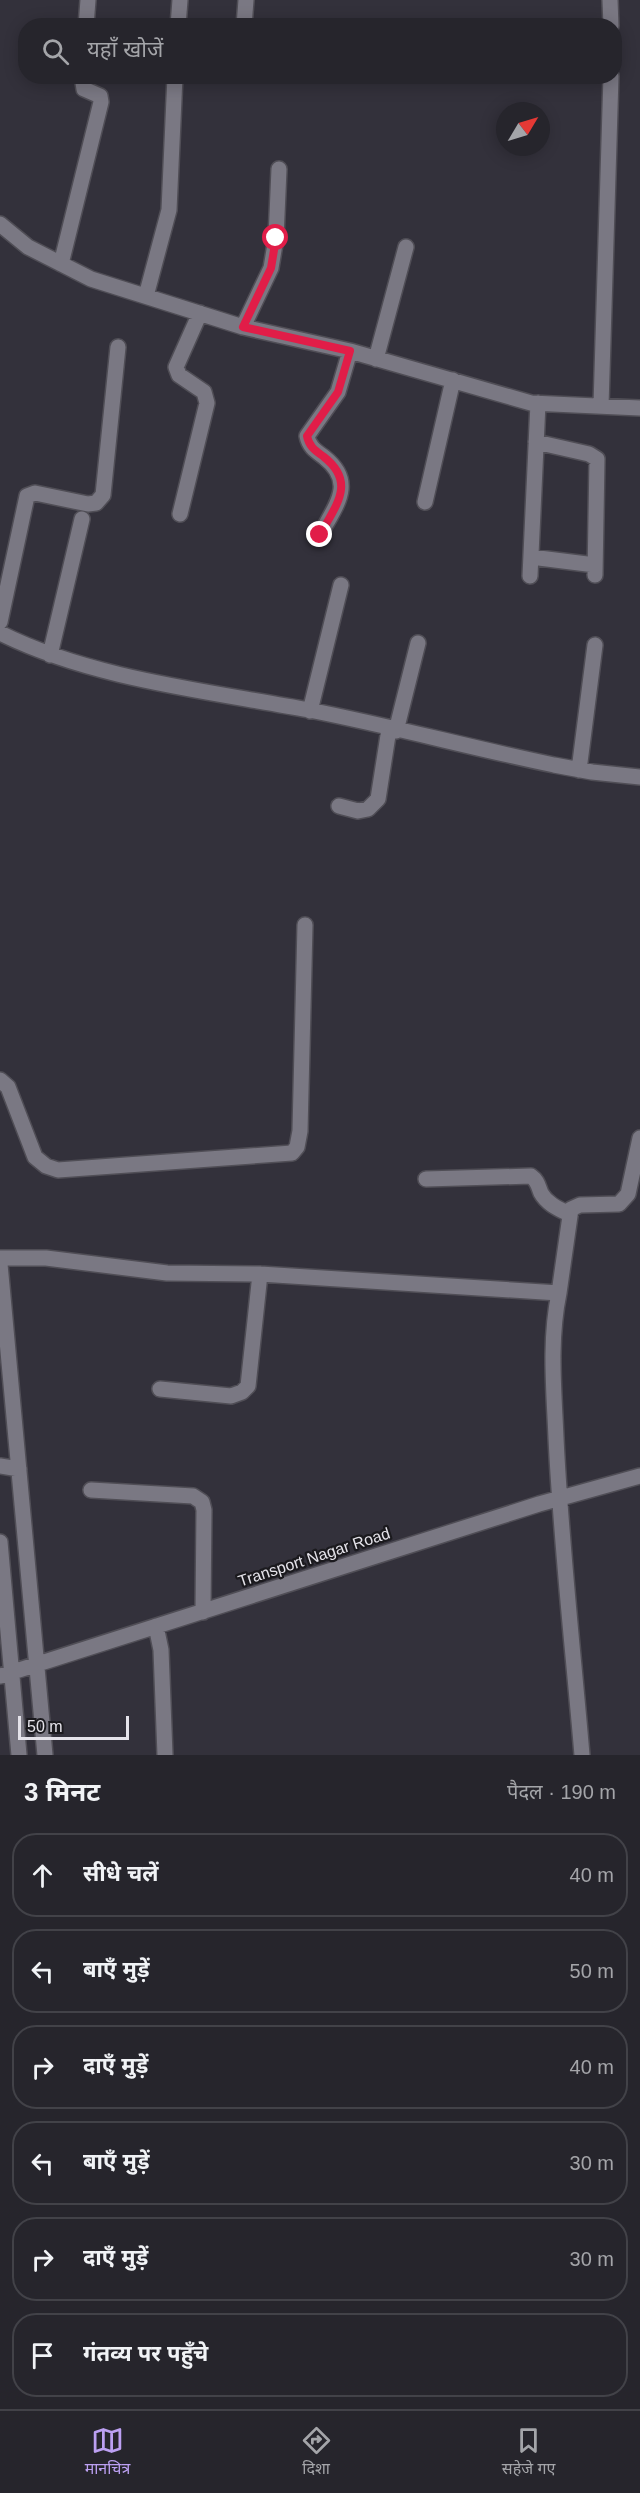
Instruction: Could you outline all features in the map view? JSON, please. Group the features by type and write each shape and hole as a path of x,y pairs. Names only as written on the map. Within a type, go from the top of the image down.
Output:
{"street":[{"path":"87,18 88,0"},
{"path":"179,18 180,0"},
{"path":"245,18 246,0"},
{"path":"610,0 611,18"},
{"path":"61,264 101,102 100,96 84,89 83,84"},
{"path":"146,296 169,210 175,84"},
{"path":"601,406 611,84"},
{"path":"243,327 271,268 276,238 279,169"},
{"path":"0,224 28,247 91,279 243,327 350,351 538,403 640,408"},
{"path":"376,359 406,247"},
{"path":"180,514 207,403 204,392 178,375 176,367 200,313"},
{"path":"0,622 27,495 35,493 88,504 96,503 103,495 118,347"},
{"path":"320,535 342,495 343,485 336,469 309,444 311,430 338,392 350,351"},
{"path":"425,502 453,380"},
{"path":"530,576 538,403"},
{"path":"531,557 595,570 597,459 589,454 536,442"},
{"path":"50,655 82,519"},
{"path":"310,711 341,585"},
{"path":"0,633 50,655 105,670 310,711 579,770 640,777"},
{"path":"339,806 358,811 368,809 378,799 393,730 418,643"},
{"path":"579,770 595,645"},
{"path":"0,1080 8,1087 35,1157 46,1166 58,1170 292,1153 297,1147 300,1131 305,925"},
{"path":"582,1755 559,1500 553,1359 554,1318 569,1214 574,1206 619,1204 626,1199 640,1138"},
{"path":"426,1179 531,1176 537,1180 541,1192 551,1205 569,1214"},
{"path":"0,1258 46,1258 167,1273 260,1274 559,1293"},
{"path":"0,1264 45,1755"},
{"path":"160,1389 231,1396 242,1392 248,1386 260,1274"},
{"path":"0,1466 19,1469"},
{"name":"Transport Nagar Road","path":"6,1674 640,1476"},
{"path":"91,1490 193,1496 202,1502 203,1611"},
{"path":"0,1542 6,1674 19,1755"},
{"path":"156,1626 161,1650 165,1755"}],"route":[{"path":"276,238 271,268 243,327 350,351 338,392 307,436 309,444 336,469 343,485 342,495 320,535"}]}
